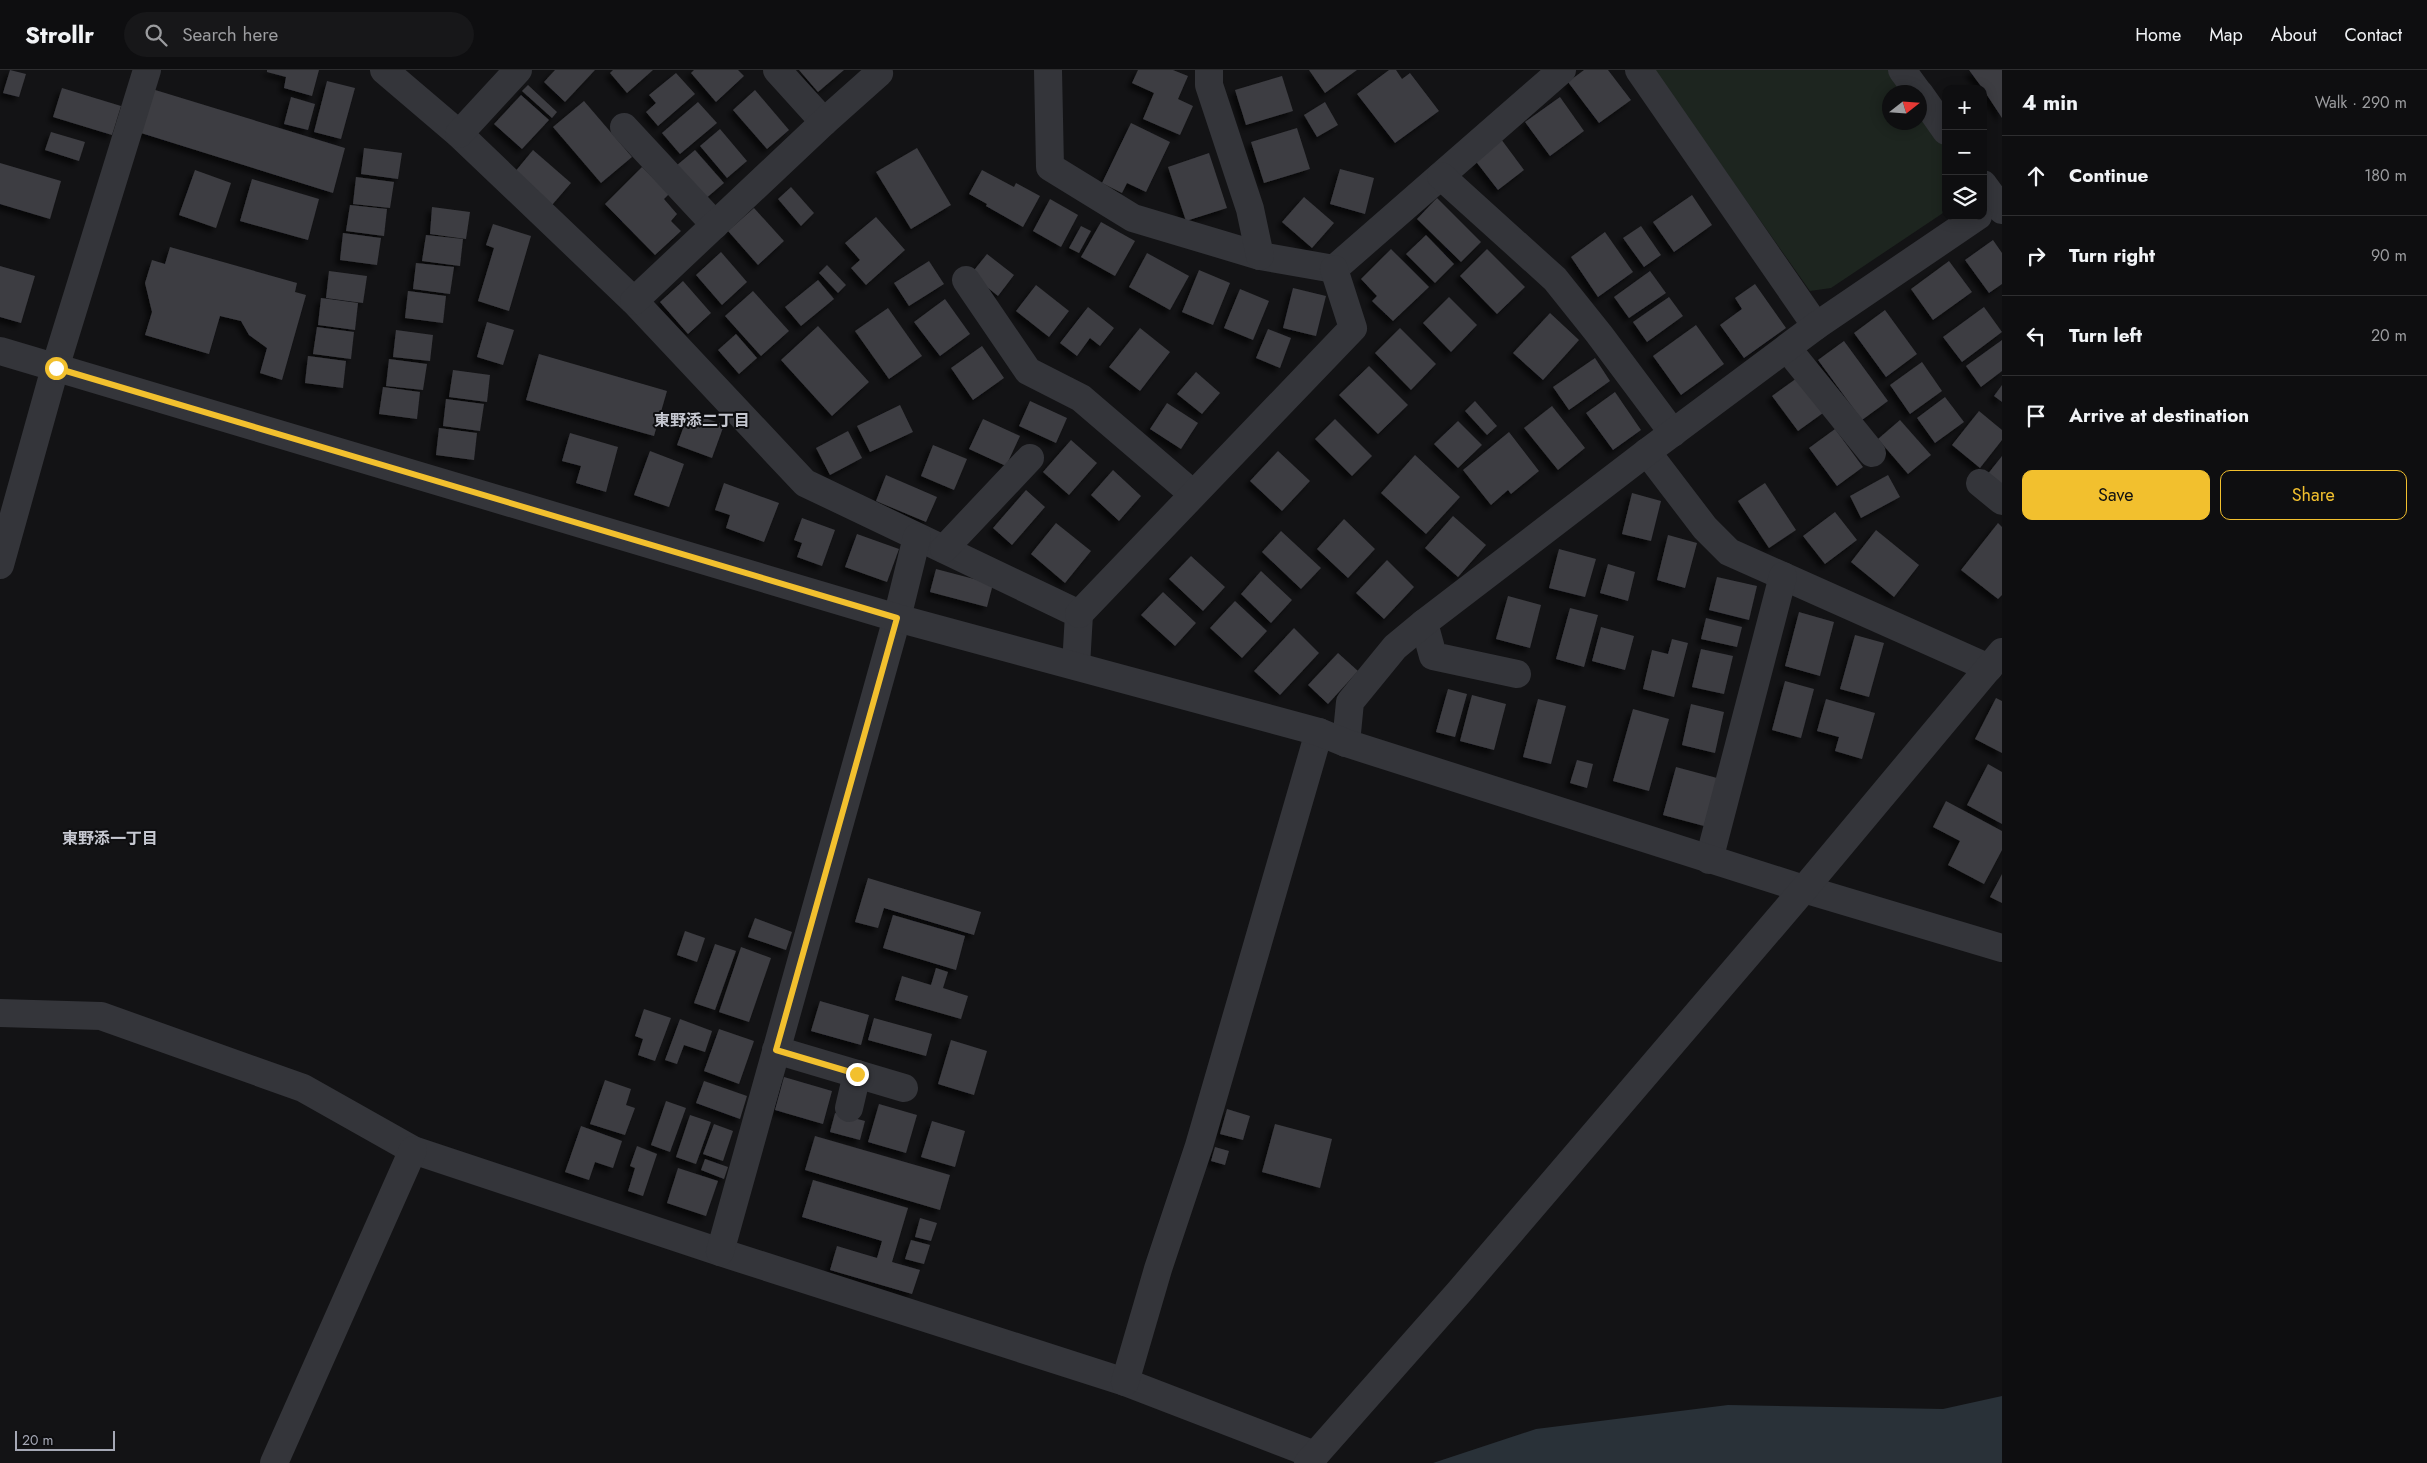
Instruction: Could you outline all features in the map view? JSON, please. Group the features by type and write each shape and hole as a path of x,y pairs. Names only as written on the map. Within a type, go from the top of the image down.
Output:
{"street":[{"path":"0,565 56,368 147,70"},
{"path":"384,70 459,134 634,301 805,483 1079,614"},
{"path":"459,134 518,70"},
{"path":"777,70 824,122"},
{"path":"634,301 824,122 879,73 878,70"},
{"path":"1048,70 1050,167 1133,218 1260,256 1334,269"},
{"path":"1210,70 1209,85 1250,209 1260,256"},
{"path":"1334,269 1562,70"},
{"path":"1639,70 1816,326"},
{"path":"1902,70 1913,85"},
{"path":"1927,104 1945,130"},
{"path":"624,127 715,225"},
{"path":"1441,176 1555,280 1600,334 1673,433"},
{"path":"1346,743 1350,702 1395,647 1424,622 1816,326 1989,205"},
{"path":"1076,666 1079,614 1353,328 1334,269"},
{"path":"966,280 1028,371 1081,398 1193,494"},
{"path":"1787,348 1872,453"},
{"path":"0,351 897,618 1319,732 1346,743 1709,860 2002,948"},
{"path":"0,1013 101,1016 303,1088 413,1150 720,1252 1125,1382 1312,1459 1467,1284 1804,889 1996,660 1783,576 1729,552 1705,528 1647,452"},
{"path":"944,549 1030,458"},
{"path":"1980,483 2002,501"},
{"path":"720,1252 897,618 917,537"},
{"path":"1709,860 1783,576"},
{"path":"1424,622 1433,656 1517,674"},
{"path":"1125,1382 1158,1269 1199,1146 1319,732"},
{"path":"776,1050 904,1088"},
{"path":"848,1108 857,1074"},
{"path":"274,1463 413,1150"}],"shaded area":[{"path":"1654,70 1890,70 1901,85 1882,85 1882,130 1927,130 1927,122 1942,144 1942,214 1831,288 1810,291"},
{"path":"2002,1396 2002,1463 1433,1463 1536,1429 1728,1405 1943,1409"}],"building":[{"path":"10,70 26,74 19,97 3,93"},
{"path":"267,70 319,70 312,96 284,88 286,77 267,72"},
{"path":"555,70 595,70 565,102 544,82"},
{"path":"613,70 653,70 627,93 610,73"},
{"path":"694,70 738,70 744,76 716,102 691,73"},
{"path":"799,70 844,70 818,92"},
{"path":"1138,70 1173,70 1188,76 1178,99 1193,106 1180,135 1143,119 1154,93 1132,83"},
{"path":"1309,70 1357,70 1325,93"},
{"path":"1389,70 1396,70 1402,79 1410,73 1439,111 1395,143 1357,94"},
{"path":"1584,70 1608,70 1631,100 1599,123 1568,82"},
{"path":"1969,70 2002,70 2002,118 1987,95 1987,85 1980,85"},
{"path":"676,73 695,94 658,126 646,112 656,103 649,95"},
{"path":"1282,76 1293,111 1246,125 1235,90"},
{"path":"327,81 355,88 341,139 314,132"},
{"path":"528,85 557,112 552,118 522,91"},
{"path":"62,88 121,106 112,135 53,117"},
{"path":"152,89 345,148 333,193 141,133"},
{"path":"755,90 789,130 767,149 733,110"},
{"path":"521,95 549,120 522,149 494,124"},
{"path":"291,97 315,104 308,130 284,124"},
{"path":"1560,97 1584,131 1550,156 1525,122"},
{"path":"584,101 632,157 601,183 553,127"},
{"path":"698,102 717,123 680,154 662,133"},
{"path":"1325,102 1338,125 1317,137 1304,115"},
{"path":"1131,123 1170,142 1146,192 1127,183 1122,193 1102,183"},
{"path":"1297,128 1310,169 1264,183 1251,142"},
{"path":"720,129 747,161 727,178 700,146"},
{"path":"51,132 85,142 79,161 45,150"},
{"path":"1501,139 1524,170 1498,190 1474,159"},
{"path":"364,148 402,153 398,179 361,174"},
{"path":"917,148 951,205 911,229 876,172"},
{"path":"533,150 571,183 552,205 514,173"},
{"path":"695,150 724,183 704,200 676,166"},
{"path":"1209,153 1227,208 1186,221 1168,167"},
{"path":"0,163 61,181 50,219 0,204"},
{"path":"642,167 669,194 664,199 677,214 671,221 681,231 655,255 605,204"},
{"path":"1340,169 1374,178 1365,214 1330,204"},
{"path":"195,170 231,183 216,228 179,215"},
{"path":"982,170 1014,187 1016,183 1040,196 1023,227 969,194"},
{"path":"356,177 394,182 390,208 353,204"},
{"path":"252,179 319,199 308,240 240,221"},
{"path":"791,187 814,213 801,226 778,199"},
{"path":"1692,195 1712,225 1674,252 1653,222"},
{"path":"1304,197 1334,223 1312,248 1282,222"},
{"path":"1437,198 1481,242 1461,262 1417,219"},
{"path":"1050,199 1078,215 1061,247 1033,231"},
{"path":"350,205 387,209 384,236 346,231"},
{"path":"432,207 470,212 466,239 430,234"},
{"path":"754,208 784,241 758,265 728,231"},
{"path":"876,217 905,250 866,285 851,268 860,260 845,243"},
{"path":"1101,222 1135,241 1115,276 1081,257"},
{"path":"493,224 531,236 509,311 478,301 494,248 486,245"},
{"path":"1081,226 1091,231 1079,253 1069,248"},
{"path":"1641,226 1661,255 1644,267 1623,238"},
{"path":"1605,232 1633,272 1598,297 1571,257"},
{"path":"343,233 381,238 377,265 340,260"},
{"path":"426,235 463,239 460,266 422,261"},
{"path":"1426,235 1454,264 1435,283 1406,254"},
{"path":"1993,240 2002,253 2002,284 1989,293 1965,260"},
{"path":"170,247 297,283 295,292 306,295 282,380 260,373 267,348 249,335 241,321 220,316 209,354 145,335 152,312 145,283 152,260 165,264"},
{"path":"1391,249 1429,287 1393,321 1372,301 1377,296 1361,279"},
{"path":"1487,249 1525,287 1497,314 1460,276"},
{"path":"721,252 747,282 722,305 696,275"},
{"path":"1147,253 1189,276 1170,310 1129,287"},
{"path":"987,254 1014,275 998,296 971,274"},
{"path":"929,261 944,284 909,306 894,283"},
{"path":"1949,261 1972,292 1933,320 1911,289"},
{"path":"416,263 454,267 450,294 413,289"},
{"path":"827,265 846,285 838,293 819,273"},
{"path":"0,266 35,276 21,323 0,317"},
{"path":"1199,270 1230,283 1213,325 1182,312"},
{"path":"329,271 367,276 363,303 326,298"},
{"path":"1650,271 1666,293 1629,318 1614,297"},
{"path":"818,280 834,299 801,326 785,307"},
{"path":"683,281 711,313 688,334 660,302"},
{"path":"1755,284 1786,328 1744,358 1720,325 1742,309 1735,298"},
{"path":"1036,285 1069,311 1049,337 1016,311"},
{"path":"1293,288 1326,296 1316,336 1283,328"},
{"path":"1240,289 1269,301 1253,340 1224,328"},
{"path":"408,291 446,296 443,323 405,318"},
{"path":"753,291 789,331 761,356 725,316"},
{"path":"1449,297 1477,325 1451,352 1423,323"},
{"path":"1669,297 1683,316 1647,342 1633,322"},
{"path":"321,298 358,303 355,330 318,325"},
{"path":"945,299 970,334 940,356 914,322"},
{"path":"1088,307 1114,328 1100,346 1090,338 1077,356 1060,343"},
{"path":"1984,307 2002,332 1962,362 1943,337"},
{"path":"888,308 922,356 889,379 855,331"},
{"path":"1885,310 1917,354 1886,377 1854,333"},
{"path":"1550,313 1579,340 1543,380 1513,353"},
{"path":"487,322 514,330 503,365 477,357"},
{"path":"1696,325 1724,364 1681,395 1653,356"},
{"path":"818,326 869,382 832,416 781,360"},
{"path":"317,327 354,332 351,359 313,354"},
{"path":"1140,328 1170,352 1140,391 1109,367"},
{"path":"1400,328 1436,364 1411,390 1375,353"},
{"path":"1268,329 1291,338 1280,368 1256,358"},
{"path":"396,330 433,335 430,361 393,357"},
{"path":"736,334 757,358 739,374 718,350"},
{"path":"2002,340 2002,371 1981,387 1966,366"},
{"path":"1844,341 1888,401 1862,420 1818,360"},
{"path":"982,346 1004,378 973,400 951,368"},
{"path":"539,354 667,391 654,436 526,400"},
{"path":"308,356 346,361 343,388 305,383"},
{"path":"1595,358 1610,381 1569,410 1553,387"},
{"path":"389,359 427,364 423,390 386,386"},
{"path":"1922,362 1942,391 1910,414 1890,385"},
{"path":"1369,366 1408,405 1378,434 1339,395"},
{"path":"453,370 490,375 487,402 449,397"},
{"path":"1196,372 1220,393 1202,414 1177,394"},
{"path":"1797,378 1823,413 1798,431 1772,396"},
{"path":"2002,385 2002,402 1994,396"},
{"path":"383,387 420,392 417,419 379,414"},
{"path":"1615,392 1641,430 1613,450 1586,413"},
{"path":"1945,397 1964,422 1935,443 1917,418"},
{"path":"446,399 484,404 480,431 443,426"},
{"path":"1030,401 1067,418 1056,443 1019,426"},
{"path":"1475,401 1497,426 1487,435 1465,411"},
{"path":"1167,403 1198,423 1181,449 1150,429"},
{"path":"900,405 913,432 870,452 857,426"},
{"path":"1552,406 1585,448 1558,470 1524,428"},
{"path":"1979,411 2002,430 2002,440 1980,468 1952,445"},
{"path":"689,412 724,425 712,458 677,445"},
{"path":"983,419 1020,436 1006,466 969,449"},
{"path":"1335,419 1372,456 1352,476 1315,439"},
{"path":"1900,420 1931,455 1908,474 1878,439"},
{"path":"1458,421 1482,445 1458,468 1434,444"},
{"path":"439,428 477,433 474,460 436,455"},
{"path":"1835,429 1863,467 1837,486 1809,448"},
{"path":"848,431 862,458 830,475 816,448"},
{"path":"1509,432 1539,471 1511,494 1508,490 1491,505 1463,470"},
{"path":"570,433 618,447 606,492 576,483 581,466 562,461"},
{"path":"1071,440 1097,463 1069,495 1043,472"},
{"path":"933,445 967,459 954,490 921,476"},
{"path":"650,451 684,464 669,507 634,495"},
{"path":"1278,451 1310,481 1282,511 1250,481"},
{"path":"1415,455 1460,497 1426,534 1381,493"},
{"path":"2002,456 2002,488 1987,475"},
{"path":"1113,470 1141,496 1119,521 1091,495"},
{"path":"886,475 937,497 926,522 876,501"},
{"path":"1888,475 1900,497 1861,518 1850,496"},
{"path":"724,483 779,503 764,542 726,528 730,515 715,510"},
{"path":"1765,483 1796,530 1769,548 1738,501"},
{"path":"1026,490 1045,507 1012,545 993,528"},
{"path":"1632,493 1661,501 1651,541 1622,534"},
{"path":"1835,512 1857,540 1825,564 1803,536"},
{"path":"1453,516 1486,545 1458,577 1425,548"},
{"path":"802,518 835,530 822,566 797,557 802,543 794,540"},
{"path":"1344,519 1375,549 1348,578 1317,549"},
{"path":"1056,523 1091,551 1065,583 1031,554"},
{"path":"1998,523 2002,527 2002,595 1998,599 1961,570"},
{"path":"1876,530 1919,565 1894,597 1851,562"},
{"path":"1281,531 1321,568 1301,589 1262,552"},
{"path":"857,534 899,549 887,582 845,567"},
{"path":"1668,535 1697,543 1685,588 1657,580"},
{"path":"1559,549 1596,559 1585,597 1549,588"},
{"path":"1191,556 1225,587 1203,611 1169,579"},
{"path":"1387,560 1414,587 1384,619 1356,593"},
{"path":"1608,564 1635,572 1628,601 1600,593"},
{"path":"936,569 993,584 987,607 930,592"},
{"path":"1261,571 1292,600 1271,623 1241,594"},
{"path":"1717,577 1757,586 1749,620 1709,610"},
{"path":"1163,592 1196,623 1175,646 1141,615"},
{"path":"1508,596 1541,605 1530,648 1496,639"},
{"path":"1235,601 1267,631 1242,658 1210,628"},
{"path":"1570,608 1598,615 1584,667 1556,659"},
{"path":"1799,612 1834,622 1820,676 1785,666"},
{"path":"1706,618 1742,627 1737,647 1701,639"},
{"path":"1601,627 1634,636 1625,670 1592,661"},
{"path":"1294,628 1319,653 1280,695 1254,671"},
{"path":"1855,635 1884,643 1869,697 1840,689"},
{"path":"1672,639 1688,643 1674,697 1643,689 1652,650 1668,654"},
{"path":"1701,649 1733,656 1724,694 1692,687"},
{"path":"1338,653 1358,671 1328,704 1308,685"},
{"path":"1785,681 1814,689 1801,738 1772,730"},
{"path":"1448,689 1467,694 1455,737 1436,732"},
{"path":"1472,695 1506,704 1494,750 1460,741"},
{"path":"1996,698 2002,701 2002,753 1975,739"},
{"path":"1538,699 1566,706 1551,764 1523,757"},
{"path":"1826,699 1875,713 1862,759 1835,751 1839,737 1817,731"},
{"path":"1691,704 1724,712 1715,753 1682,745"},
{"path":"1633,709 1669,719 1649,791 1613,781"},
{"path":"1577,760 1593,764 1587,788 1570,783"},
{"path":"1988,764 2002,772 2002,824 1967,805"},
{"path":"1676,767 1717,778 1704,826 1663,815"},
{"path":"1946,801 2002,831 2002,850 1984,884 1948,865 1960,841 1933,827"},
{"path":"2002,874 2002,903 1990,897"},
{"path":"868,878 981,912 974,935 884,908 878,928 855,922"},
{"path":"893,915 965,936 956,970 883,948"},
{"path":"755,918 792,932 786,950 748,937"},
{"path":"685,931 705,938 697,962 677,955"},
{"path":"715,944 736,951 715,1010 694,1003"},
{"path":"741,947 771,958 749,1022 719,1012"},
{"path":"936,968 948,972 943,988 968,996 961,1019 895,1000 902,976 931,985"},
{"path":"820,1001 869,1015 861,1045 811,1031"},
{"path":"644,1009 671,1018 655,1061 638,1055 643,1039 635,1036"},
{"path":"874,1018 932,1034 926,1056 868,1040"},
{"path":"680,1019 712,1031 705,1052 684,1045 677,1064 665,1060"},
{"path":"719,1029 754,1041 739,1084 704,1071"},
{"path":"951,1040 987,1051 974,1095 938,1084"},
{"path":"784,1077 832,1091 823,1124 775,1110"},
{"path":"605,1080 631,1089 626,1105 635,1108 625,1135 590,1124"},
{"path":"704,1081 747,1096 740,1119 696,1103"},
{"path":"666,1101 686,1108 670,1152 651,1145"},
{"path":"879,1104 917,1115 906,1153 868,1142"},
{"path":"1227,1109 1250,1116 1243,1140 1220,1134"},
{"path":"835,1113 865,1121 860,1140 830,1132"},
{"path":"690,1115 711,1122 696,1164 676,1157"},
{"path":"932,1121 965,1131 955,1167 921,1157"},
{"path":"714,1124 733,1131 723,1161 703,1154"},
{"path":"1275,1124 1332,1139 1320,1188 1262,1172"},
{"path":"581,1126 622,1141 613,1168 595,1162 589,1180 565,1172"},
{"path":"815,1136 950,1175 940,1210 805,1170"},
{"path":"637,1146 657,1154 643,1196 628,1191 635,1168 630,1166"},
{"path":"1215,1147 1229,1151 1225,1165 1211,1161"},
{"path":"705,1159 728,1167 724,1179 701,1170"},
{"path":"678,1168 718,1181 706,1216 667,1203"},
{"path":"813,1180 908,1208 892,1262 920,1270 912,1294 830,1270 837,1246 877,1258 882,1241 802,1217"},
{"path":"920,1218 937,1223 931,1241 915,1237"},
{"path":"911,1240 930,1245 924,1264 905,1259"}],"district":[{"name":"東野添二丁目","path":"702,420"},
{"name":"東野添一丁目","path":"110,838"}],"route":[{"path":"56,368 897,618 776,1050 857,1074"}]}
